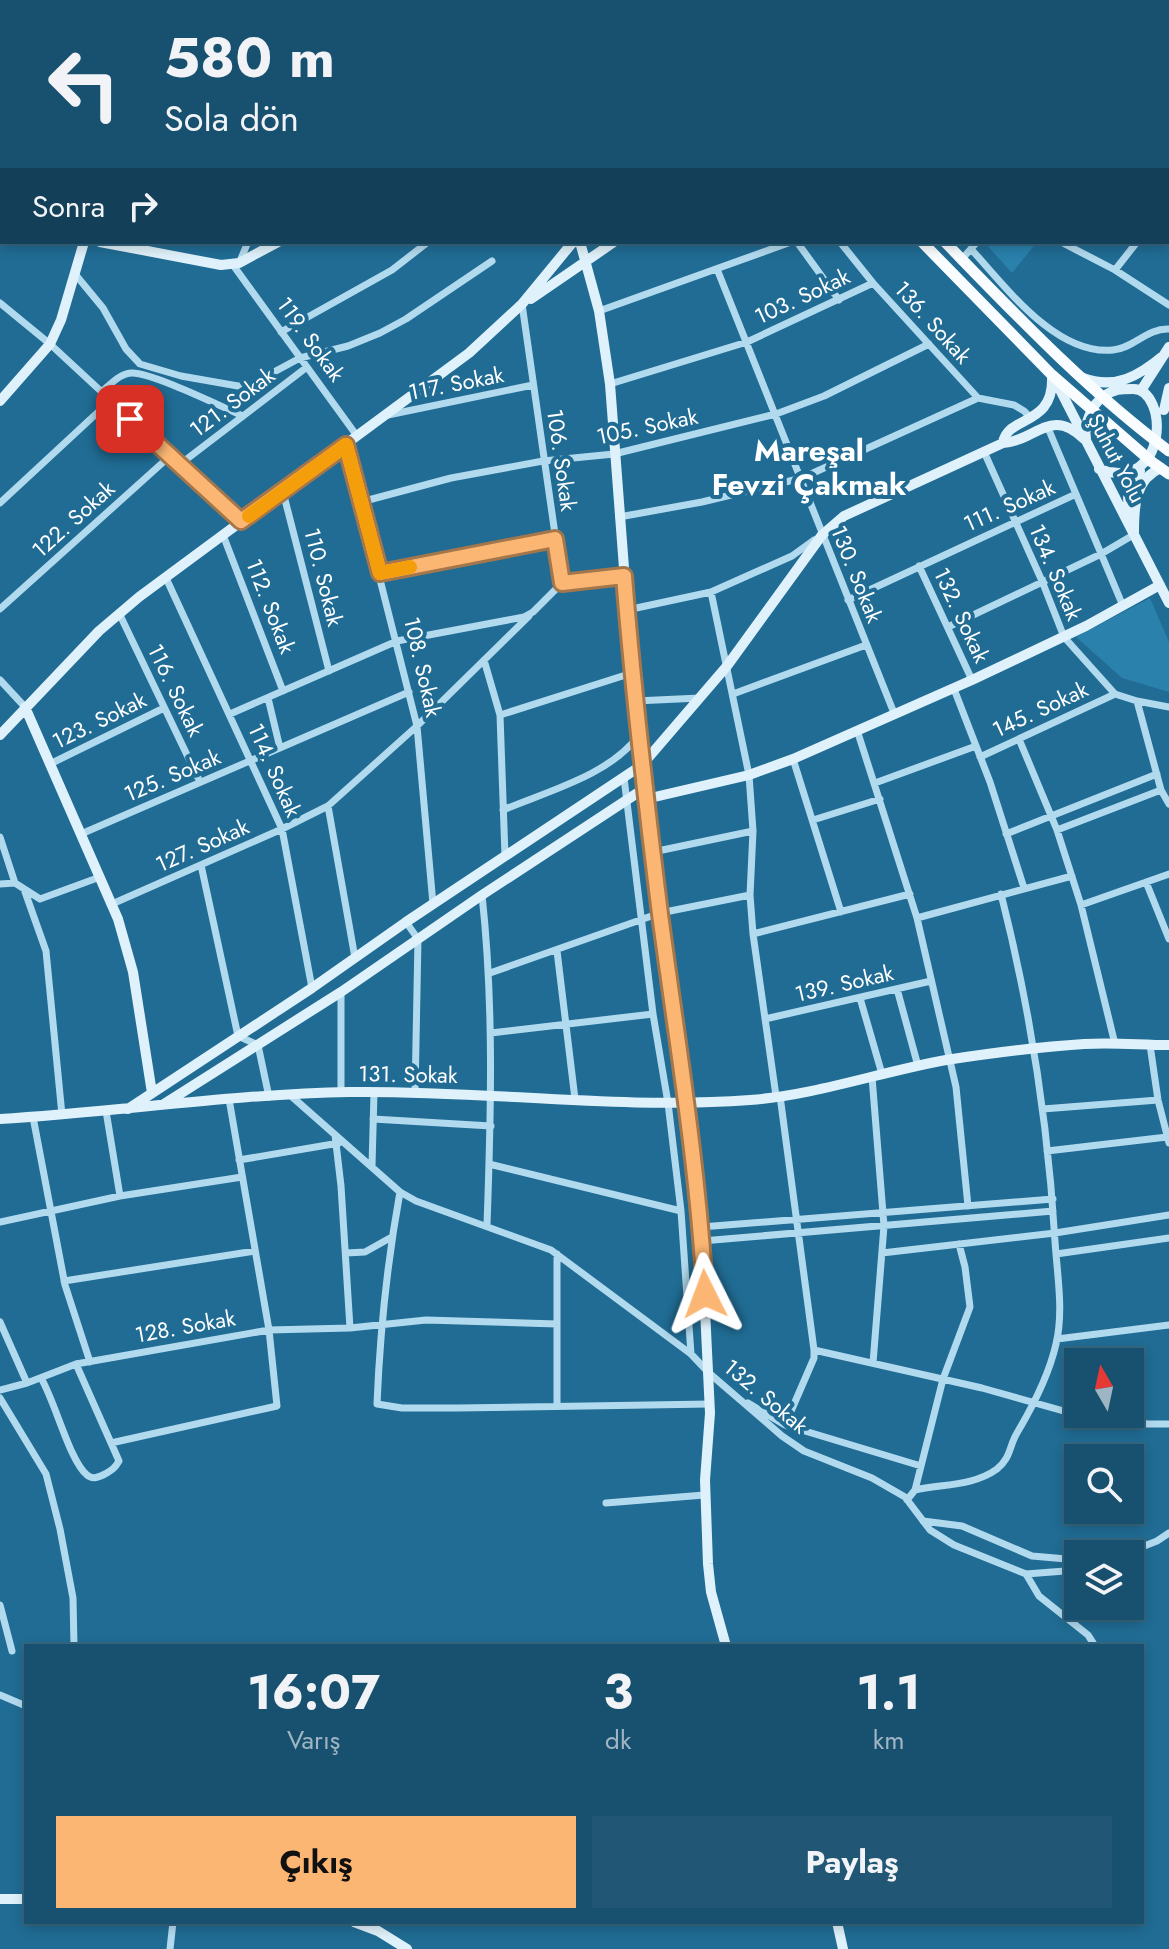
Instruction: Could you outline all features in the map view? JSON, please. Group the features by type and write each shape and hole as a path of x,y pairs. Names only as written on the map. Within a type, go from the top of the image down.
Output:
{"main road":[{"path":"924,244 1052,375 1161,468"},
{"path":"947,244 1081,377 1167,450"}],"street":[{"path":"0,401 50,344 61,320 83,244"},
{"path":"111,244 221,265 236,264 274,244"},
{"path":"164,254 167,244"},
{"path":"236,264 247,244"},
{"path":"281,332 392,270 425,244"},
{"path":"0,735 119,613 469,353 522,304 571,244"},
{"path":"581,244 599,311 610,384 635,701 660,913 688,1104 701,1227 710,1404 704,1495 711,1592 725,1644"},
{"path":"522,304 548,290 611,244"},
{"path":"761,244 765,251"},
{"path":"599,311 785,244"},
{"path":"798,244 839,300"},
{"name":"136. Sokak","path":"842,244 978,398"},
{"path":"1065,244 1115,270 1169,305"},
{"path":"1115,270 1135,244"},
{"path":"962,259 974,245 1040,322 1073,341 1106,351 1124,349 1159,329 1169,329"},
{"path":"75,274 103,308 132,358 151,368 238,386 250,385 300,358 348,346 380,333 492,261"},
{"name":"119. Sokak","path":"236,264 357,436"},
{"name":"130. Sokak","path":"717,269 894,713"},
{"name":"103. Sokak","path":"610,384 747,342 873,283"},
{"path":"0,303 50,344 241,521"},
{"name":"106. Sokak","path":"522,304 562,583"},
{"name":"105. Sokak","path":"361,502 451,478 543,461 614,454 776,414 824,396 929,344"},
{"path":"1081,377 1100,383 1125,381 1166,351"},
{"path":"1142,389 1166,351"},
{"name":"121. Sokak","path":"179,465 307,367"},
{"path":"101,392 122,375 132,373 150,377 243,416"},
{"path":"1003,443 1009,430 1044,409 1050,399 1052,375"},
{"name":"Şuhut Yolu","path":"1052,375 1099,469 1134,529 1169,603"},
{"name":"117. Sokak","path":"385,415 533,385"},
{"path":"1158,399 1169,385"},
{"path":"948,627 1101,554 1134,529 1139,489 1146,478 1161,468 1167,450 1169,385"},
{"path":"1085,442 1085,429 1096,402 1113,389 1142,389 1158,399 1167,422"},
{"path":"619,517 702,502 802,478 978,398 1014,405 1031,418"},
{"path":"0,503 110,401"},
{"path":"627,610 711,592 792,556 844,516 985,454 1003,443 1017,441 1052,424 1071,428 1085,442"},
{"path":"1048,428 1076,494"},
{"name":"108. Sokak","path":"346,445 417,726 433,904"},
{"name":"134. Sokak","path":"985,454 1064,637"},
{"name":"122. Sokak","path":"0,609 170,456"},
{"path":"1099,469 1116,475 1161,468"},
{"path":"1134,529 1126,500 1132,481 1140,471"},
{"name":"110. Sokak","path":"283,492 329,671"},
{"name":"111. Sokak","path":"848,600 1076,494 1123,606"},
{"name":"112. Sokak","path":"223,535 283,691"},
{"path":"128,1109 642,765 727,666 822,535"},
{"path":"380,573 555,539"},
{"name":"132. Sokak","path":"919,566 972,680"},
{"path":"230,714 397,641 524,617 562,583 624,576"},
{"name":"114. Sokak","path":"166,578 282,829 312,988"},
{"path":"162,1105 341,992 627,800 749,775 793,759 1064,637 1160,585"},
{"path":"711,592 749,775 753,831 750,895 753,934 814,1350 814,1358 785,1425"},
{"name":"127. Sokak","path":"112,904 328,806 417,726 533,612"},
{"name":"116. Sokak","path":"119,613 200,782"},
{"path":"1064,637 1115,694 1169,707"},
{"path":"733,694 866,645"},
{"path":"484,660 500,715 505,856"},
{"path":"500,715 632,673"},
{"path":"0,680 25,707 112,904 133,972 152,1093"},
{"path":"954,689 1024,888"},
{"name":"125. Sokak","path":"81,834 409,692"},
{"name":"145. Sokak","path":"980,757 1115,694"},
{"path":"268,698 280,748"},
{"path":"635,701 700,698"},
{"path":"1137,701 1161,790 1169,804"},
{"name":"123. Sokak","path":"50,764 164,708"},
{"path":"857,730 917,918 956,1087 968,1206"},
{"path":"503,810 613,762 639,734"},
{"path":"1019,739 1057,830 1072,876 1115,1044"},
{"path":"875,783 976,746"},
{"path":"793,759 841,912"},
{"path":"1006,834 1157,774"},
{"path":"624,778 681,1211 691,1354"},
{"path":"1057,830 1161,790"},
{"path":"813,820 880,799"},
{"path":"328,806 355,958"},
{"path":"653,852 753,831"},
{"path":"0,837 15,883"},
{"path":"201,865 238,1036"},
{"path":"1081,905 1169,874"},
{"path":"917,918 1072,876"},
{"path":"0,884 15,883 40,899 100,877"},
{"path":"1146,882 1168,934"},
{"path":"24,889 46,951 62,1115"},
{"path":"753,934 910,894"},
{"path":"915,1490 961,1483 995,1470 1010,1454 1014,1438 1047,1373 1057,1339 1059,1293 1043,1109 1020,971 1001,894"},
{"path":"482,895 490,973 492,1095 487,1225"},
{"path":"490,973 660,913 750,895"},
{"path":"406,922 418,939 415,1094"},
{"path":"557,951 575,1099"},
{"name":"139. Sokak","path":"765,1019 931,981"},
{"path":"897,989 918,1066"},
{"path":"341,992 341,1093"},
{"path":"860,998 877,1075 884,1226 873,1363"},
{"path":"491,1033 653,1014"},
{"path":"238,1036 258,1045"},
{"name":"131. Sokak","path":"0,1119 229,1099 341,1093 492,1095 688,1104 778,1096 949,1060 1034,1049 1087,1044 1169,1045"},
{"path":"258,1045 269,1097"},
{"path":"1047,1151 1168,1140 1150,1045"},
{"path":"372,1166 374,1093"},
{"path":"290,1095 334,1133 341,1143 350,1328"},
{"path":"111,1443 277,1406 269,1330 229,1099"},
{"path":"1043,1109 1158,1100"},
{"path":"106,1111 120,1196"},
{"path":"33,1117 64,1281 90,1362"},
{"path":"373,1119 491,1126"},
{"path":"239,1160 341,1143"},
{"name":"132. Sokak","path":"341,1143 400,1192 416,1201 487,1225 557,1254 691,1354 725,1388 782,1436 804,1451 872,1478 907,1500 930,1530 954,1545 1026,1574 1064,1571"},
{"path":"489,1164 681,1211"},
{"path":"0,1222 120,1196 242,1177"},
{"path":"400,1192 390,1238 377,1404 402,1408 710,1404"},
{"path":"701,1227 1053,1199"},
{"path":"702,1241 1053,1211"},
{"path":"882,1253 1055,1233 1169,1215"},
{"path":"346,1253 365,1252 390,1238"},
{"path":"1056,1254 1169,1238"},
{"path":"907,1500 915,1490 943,1379 970,1307 959,1244"},
{"path":"64,1281 255,1251"},
{"path":"557,1254 557,1406"},
{"name":"128. Sokak","path":"0,1390 76,1364 269,1330 456,1320 557,1324"},
{"path":"0,1322 27,1383"},
{"path":"1057,1339 1169,1325"},
{"path":"814,1350 982,1388 1085,1417 1169,1424"},
{"path":"41,1378 72,1451 86,1474 92,1478 99,1477 117,1466 119,1461 76,1364"},
{"path":"725,1388 785,1425 921,1466"},
{"path":"0,1398 46,1474 73,1598 74,1644"},
{"path":"606,1503 704,1495"},
{"path":"923,1521 962,1526 1032,1556 1064,1559"},
{"path":"1144,1546 1169,1533"},
{"path":"1026,1574 1039,1596 1088,1635 1094,1644"},
{"path":"0,1605 12,1651"},
{"path":"0,1695 24,1705"},
{"path":"0,1899 24,1899"},
{"path":"170,1949 173,1924"},
{"path":"359,1924 378,1931 407,1949"},
{"path":"837,1924 843,1949"}],"shaded area":[{"path":"986,244 1035,244 1012,273"},
{"path":"1150,598 1169,642 1169,692 1122,678 1076,637"}],"slow traffic":[{"path":"249,516 346,445 380,573 410,567"}],"district":[{"name":"Mareşal Fevzi Çakmak","path":"809,468"}],"route":[{"path":"130,419 241,521 346,445 380,573 555,539 562,583 624,576 646,799 688,1104 705,1294"}]}
